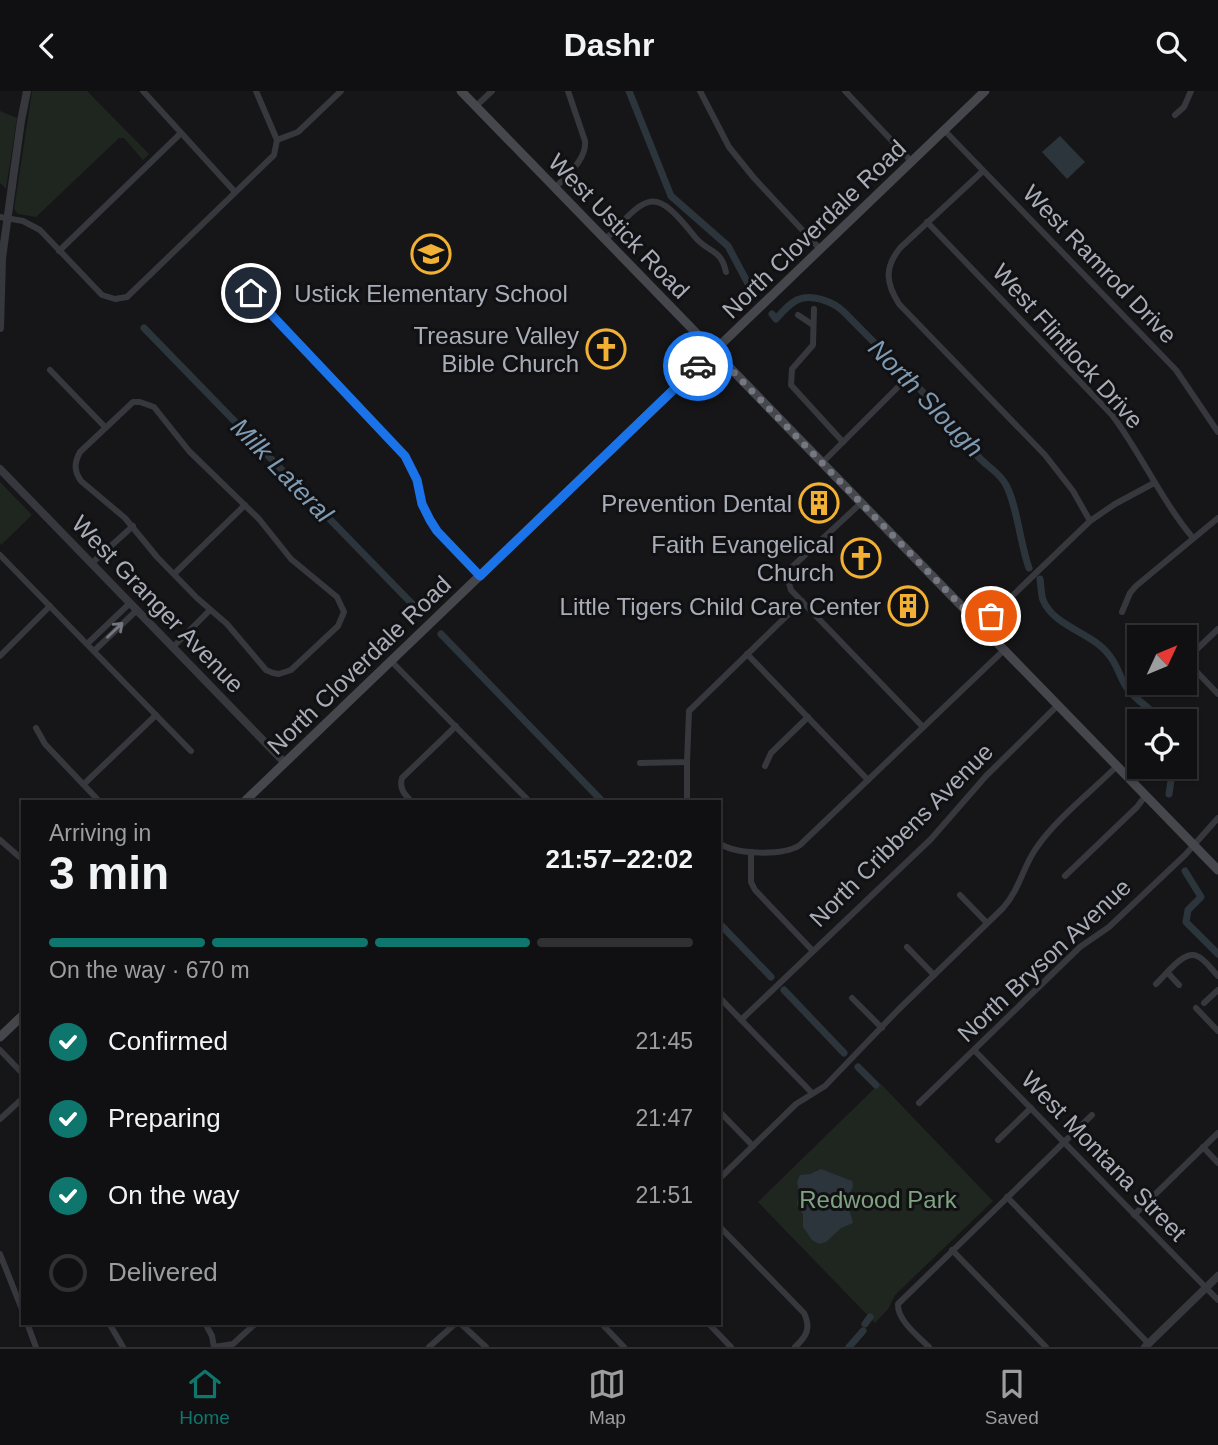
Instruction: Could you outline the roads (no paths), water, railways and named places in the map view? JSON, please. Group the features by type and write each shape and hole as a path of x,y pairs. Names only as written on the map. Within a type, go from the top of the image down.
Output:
{"main road":[{"name":"West Ustick Road","path":"461,91 1218,870"},
{"name":"North Cloverdale Road","path":"246,800 985,91"},
{"path":"0,1037 21,1017"}],"street":[{"path":"0,328 4,217 27,91"},
{"path":"143,91 235,192"},
{"path":"4,217 36,227 102,295 122,299 133,292 277,150 277,140 256,91"},
{"path":"277,140 298,132 341,91"},
{"path":"476,106 492,91"},
{"path":"555,188 582,158 586,149 568,91"},
{"path":"700,91 729,147 820,249"},
{"path":"845,91 911,161"},
{"path":"1175,115 1184,107 1191,91"},
{"name":"West Ramrod Drive","path":"944,130 1176,370 1218,432"},
{"path":"59,251 180,134"},
{"path":"984,171 900,248 891,260 887,273 890,289 899,304 1045,455 1073,491 1090,520"},
{"path":"606,240 642,204 650,200 660,201 680,216 697,239 715,251 723,260 726,272"},
{"name":"West Flintlock Drive","path":"927,222 1112,415 1126,434 1161,497 1193,538"},
{"path":"232,273 405,456 417,480 422,504 430,520 437,531 480,576"},
{"path":"814,309 813,345 792,369 791,385 843,442"},
{"path":"798,315 813,325"},
{"path":"50,370 105,427"},
{"path":"822,463 901,384"},
{"path":"140,402 154,407 197,459 245,505 299,568 337,597 344,612 338,625 291,670 279,674 267,670 227,624 174,575 133,526 81,481 75,467 80,452 105,427 127,406 140,402"},
{"name":"West Granger Avenue","path":"1,471 285,763"},
{"path":"981,626 1090,520 1154,483"},
{"path":"861,503 792,568 788,574 788,582 791,590 923,727"},
{"path":"174,575 245,505"},
{"path":"1122,612 1136,586 1218,518"},
{"path":"92,563 133,526"},
{"path":"0,555 191,751"},
{"path":"687,800 688,711 802,601"},
{"path":"87,644 130,603"},
{"path":"0,656 51,607"},
{"path":"94,651 137,610"},
{"path":"173,647 210,610"},
{"path":"1218,629 1195,651 1191,661 1196,671 1218,694"},
{"path":"721,844 737,852 793,849 1004,650"},
{"path":"747,654 868,780"},
{"path":"391,661 528,800"},
{"name":"North Cribbens Avenue","path":"741,1020 931,839 985,776 1058,705"},
{"path":"84,784 156,715"},
{"path":"765,766 771,753 808,717"},
{"path":"410,800 400,784 405,773 456,726"},
{"path":"36,728 45,744 98,800"},
{"path":"640,763 687,762"},
{"path":"721,1177 796,1104 825,1086 1015,894 1030,858 1043,838 1117,766"},
{"path":"1065,877 1146,795"},
{"name":"North Bryson Avenue","path":"919,1103 1080,947 1109,927 1185,855 1218,818"},
{"path":"0,840 21,858"},
{"path":"751,852 751,882 755,890 813,951"},
{"path":"960,895 987,923"},
{"path":"907,947 934,975"},
{"path":"1156,984 1184,957 1191,955 1201,958 1218,976"},
{"path":"1168,973 1179,985"},
{"path":"1205,1003 1218,989"},
{"path":"852,998 882,1028"},
{"path":"721,999 812,1093"},
{"path":"1196,1008 1218,1031"},
{"path":"0,1050 21,1072"},
{"name":"West Montana Street","path":"975,1051 1218,1300"},
{"path":"0,1119 21,1100"},
{"path":"998,1140 1031,1108"},
{"path":"721,1113 753,1146"},
{"path":"929,1347 902,1318 897,1308 901,1299 1092,1115"},
{"path":"1135,1215 1218,1133"},
{"path":"1203,1147 1218,1163"},
{"path":"1007,1197 1146,1345 1218,1276"},
{"path":"721,1228 804,1313 808,1327 804,1339 795,1347"},
{"path":"952,1250 1046,1347"},
{"path":"0,1254 21,1308"},
{"path":"28,1325 36,1347"},
{"path":"110,1325 123,1347"},
{"path":"206,1325 214,1347 233,1344 254,1325"},
{"path":"429,1347 456,1325"},
{"path":"460,1325 486,1347"},
{"path":"603,1325 624,1347"},
{"path":"710,1325 731,1347"}],"waterway":[{"name":"North Slough","path":"629,91 671,196 728,246 752,291"},
{"name":"North Slough","path":"772,314 776,319 786,308 803,298 828,302 844,312 1003,480 1013,503 1029,568"},
{"name":"Milk Lateral","path":"144,328 420,612"},
{"name":"North Slough","path":"1040,579 1042,598 1048,609 1064,623 1102,647 1112,659 1127,688 1148,709"},
{"name":"Milk Lateral","path":"441,634 601,800"},
{"name":"North Slough","path":"1169,794 1171,779"},
{"name":"North Slough","path":"1185,871 1201,897 1188,910 1186,922 1218,954"},
{"name":"Milk Lateral","path":"721,925 771,977"},
{"name":"Milk Lateral","path":"784,990 844,1053"},
{"name":"Milk Lateral","path":"858,1067 876,1085"},
{"name":"Milk Lateral","path":"865,1324 870,1317"},
{"name":"Milk Lateral","path":"849,1347 863,1331"}],"place":[{"name":"Ustick Elementary School","path":"431,254"},
{"name":"Treasure Valley Bible Church","path":"606,349"},
{"name":"Prevention Dental","path":"819,503"},
{"name":"Faith Evangelical Church","path":"861,558"},
{"name":"Little Tigers Child Care Center","path":"908,606"}],"park label":[{"name":"Redwood Park","path":"878,1199"}]}
